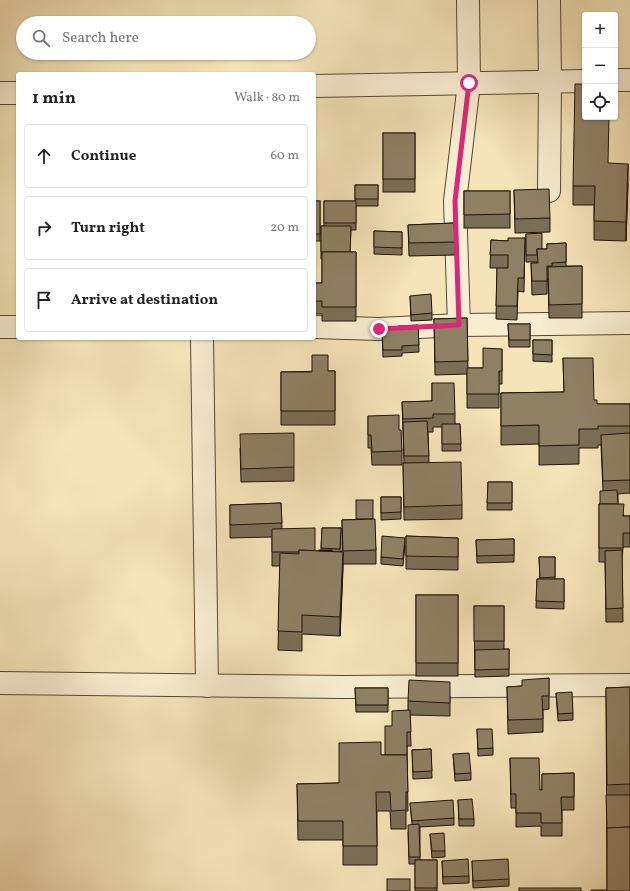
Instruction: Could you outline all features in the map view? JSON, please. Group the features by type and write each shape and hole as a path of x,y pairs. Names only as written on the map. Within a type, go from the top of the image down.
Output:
{"street":[{"path":"459,325 455,201 469,83 468,0"},
{"path":"549,0 549,191"},
{"path":"618,80 630,80"},
{"path":"316,86 582,81"},
{"path":"0,94 16,93"},
{"path":"316,327 379,329 459,325 630,323"},
{"path":"0,327 16,327"},
{"path":"202,340 207,686"},
{"path":"0,684 351,687 630,685"}],"building":[{"path":"575,84 582,84 582,120 609,120 608,163 628,164 626,222 594,221 595,186 573,186"},
{"path":"383,133 415,133 415,179 383,179"},
{"path":"355,185 378,185 378,199 355,199"},
{"path":"549,189 550,218 515,219 514,190"},
{"path":"464,191 510,191 510,214 464,215"},
{"path":"316,201 320,201 320,234 316,234"},
{"path":"324,201 356,201 356,223 324,223"},
{"path":"454,223 455,242 409,243 408,225"},
{"path":"321,226 351,226 350,252 321,252"},
{"path":"374,231 402,232 402,248 374,247"},
{"path":"542,233 542,249 537,249 537,255 526,255 526,234"},
{"path":"508,238 525,238 524,278 518,278 517,306 496,306 497,268 508,268 508,255 490,255 491,240 508,241"},
{"path":"566,243 566,262 552,263 552,266 547,266 547,281 532,281 531,263 538,263 537,249 547,249 547,244"},
{"path":"322,252 356,252 356,307 322,307 322,301 316,301 316,283 322,283"},
{"path":"582,266 582,304 549,305 548,267"},
{"path":"431,294 432,313 411,315 410,296"},
{"path":"467,318 468,361 435,362 434,319"},
{"path":"508,324 530,324 530,340 509,340"},
{"path":"418,325 419,345 402,346 402,350 383,350 382,330 398,329 398,326"},
{"path":"533,340 552,340 552,355 533,354"},
{"path":"483,348 502,349 502,371 499,371 499,394 467,394 467,368 483,368"},
{"path":"312,355 328,355 328,371 335,371 335,411 281,411 281,372 312,372"},
{"path":"563,358 593,358 594,400 597,400 597,404 630,404 630,426 598,426 598,429 579,429 579,445 539,446 539,425 501,426 501,393 564,392"},
{"path":"432,383 454,383 455,414 433,414 433,418 403,419 402,402 432,401"},
{"path":"399,415 399,430 401,430 402,451 372,452 371,435 368,435 368,416"},
{"path":"427,421 429,456 404,456 403,422"},
{"path":"442,424 460,424 461,444 442,444"},
{"path":"294,433 294,467 241,469 240,434"},
{"path":"630,433 630,480 603,481 601,435"},
{"path":"461,462 462,505 404,507 403,463"},
{"path":"488,482 512,482 512,503 487,503"},
{"path":"617,490 618,504 600,504 600,491"},
{"path":"381,497 401,497 401,512 381,513"},
{"path":"356,500 373,500 373,519 356,519"},
{"path":"281,503 282,523 230,525 230,505"},
{"path":"599,504 624,504 623,516 630,516 630,533 623,533 623,548 599,548"},
{"path":"375,519 376,550 343,551 342,520"},
{"path":"315,528 315,551 299,550 299,552 272,552 272,529"},
{"path":"322,528 341,528 340,549 321,548"},
{"path":"382,536 405,538 403,559 381,557"},
{"path":"406,536 458,538 458,557 406,556"},
{"path":"514,539 514,555 477,556 476,540"},
{"path":"299,550 343,552 340,617 302,615 302,632 278,631 280,553 299,554"},
{"path":"332,550 332,551 319,551"},
{"path":"622,550 623,608 606,609 605,551"},
{"path":"539,557 555,557 555,577 540,578"},
{"path":"537,579 564,579 564,602 536,601"},
{"path":"416,595 458,595 458,663 416,663"},
{"path":"474,606 504,606 504,641 474,641"},
{"path":"509,649 509,669 475,670 475,650"},
{"path":"549,678 549,696 542,696 543,719 508,720 507,687 522,686 522,680"},
{"path":"409,680 450,682 450,703 408,701"},
{"path":"630,687 630,784 607,785 606,688"},
{"path":"355,688 388,688 388,705 356,705"},
{"path":"572,692 573,713 558,714 556,693"},
{"path":"410,710 411,732 407,732 407,755 385,755 385,726 392,726 392,711"},
{"path":"477,729 492,729 493,748 478,749"},
{"path":"381,742 381,755 407,755 408,792 406,792 406,810 391,811 390,792 376,792 377,846 343,846 343,821 298,821 297,784 339,783 339,743"},
{"path":"431,749 432,771 413,772 412,750"},
{"path":"469,753 471,773 455,774 453,754"},
{"path":"510,758 539,758 540,790 542,790 542,774 574,773 574,797 561,797 562,823 541,823 541,813 516,813 516,794 511,794"},
{"path":"606,795 630,795 630,827 607,829"},
{"path":"472,799 474,819 459,819 458,800"},
{"path":"453,800 454,818 412,821 410,803"},
{"path":"419,824 420,857 409,857 408,825"},
{"path":"630,827 630,891 591,891 607,890 607,828"},
{"path":"444,833 445,851 432,851 430,834"},
{"path":"468,859 469,876 443,877 442,861"},
{"path":"508,859 509,879 473,881 472,861"},
{"path":"415,860 437,860 437,888 415,888"},
{"path":"387,879 410,879 410,891 387,891"},
{"path":"519,888 581,888 581,891 519,891"}],"route":[{"path":"379,329 459,325 455,201 469,83"}]}
